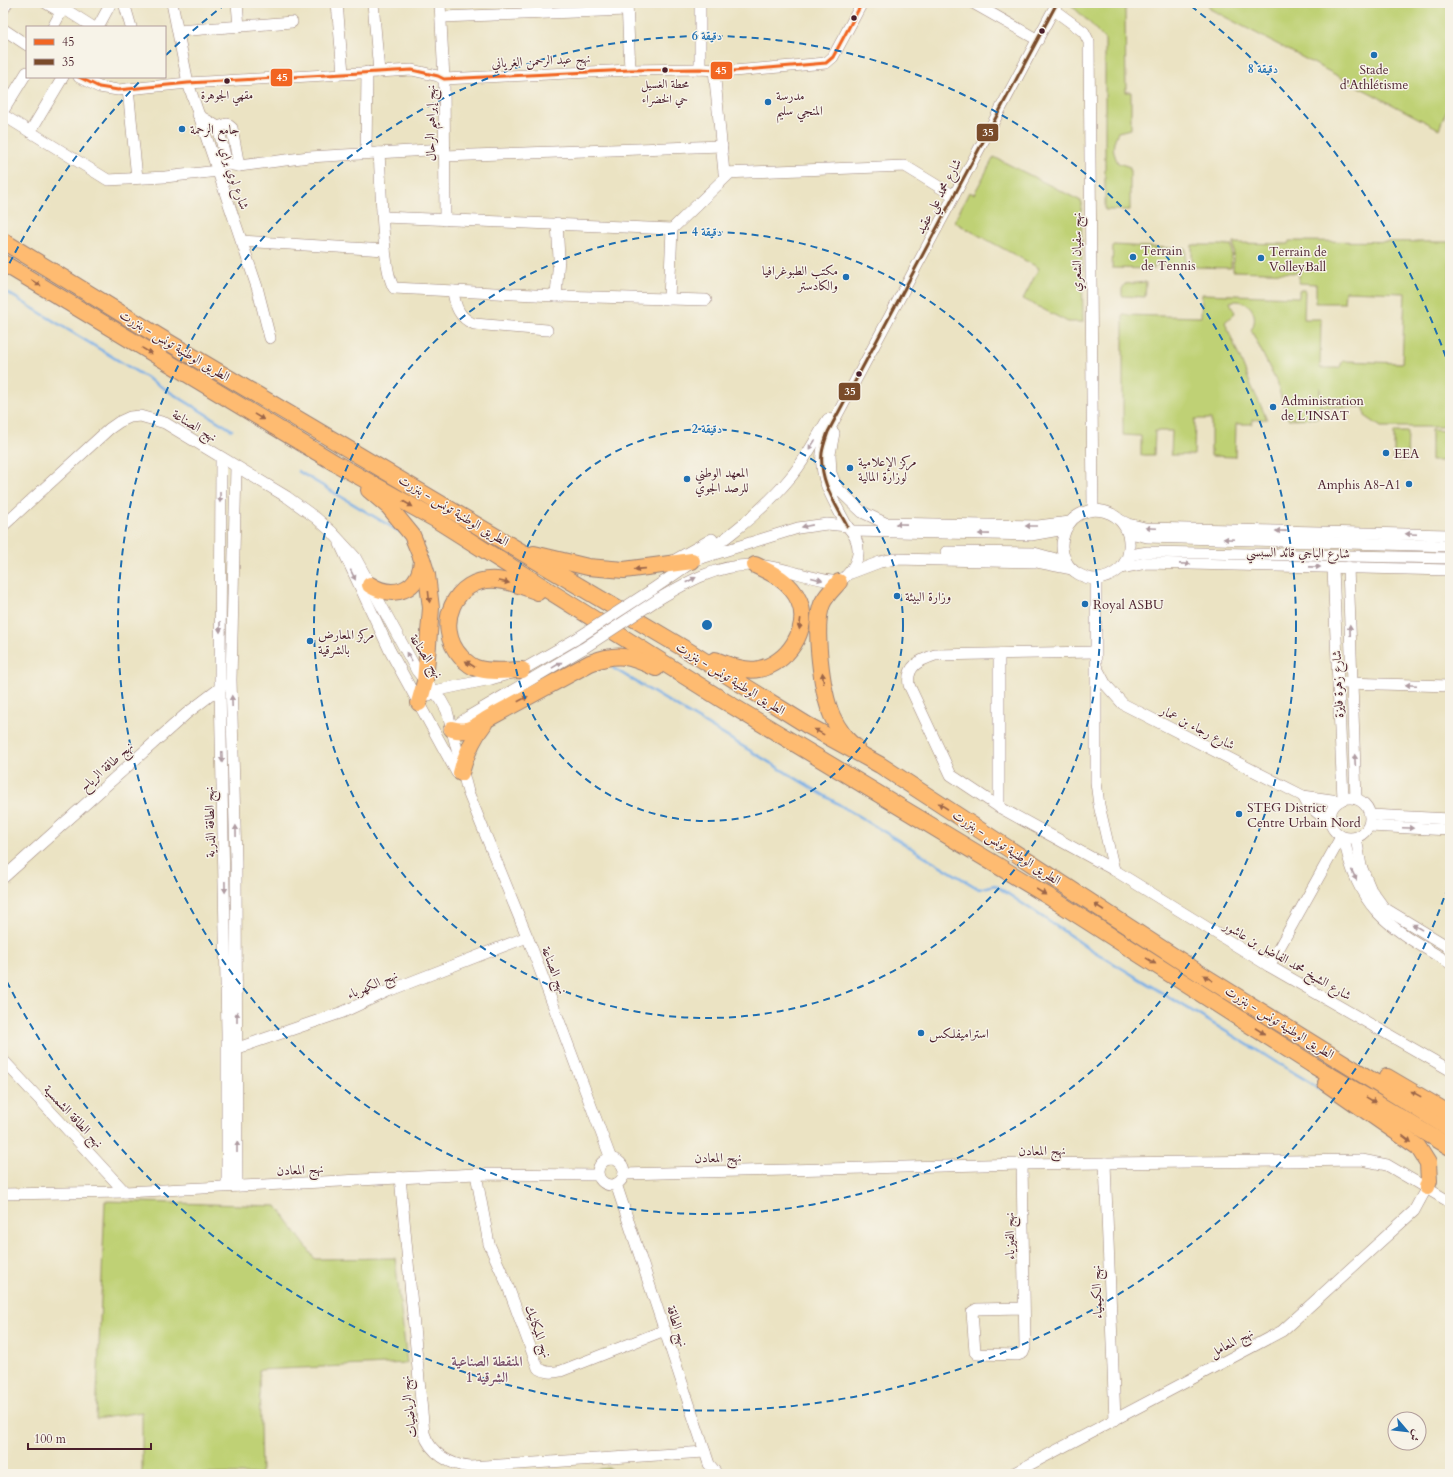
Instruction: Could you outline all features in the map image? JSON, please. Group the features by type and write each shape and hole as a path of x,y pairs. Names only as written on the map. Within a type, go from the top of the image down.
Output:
{"highway":[{"name":"الطريق الوطنية تونس - بنزرت","path":"3,241 163,339 690,652 807,725 880,765 1204,976 1450,1129"},
{"name":"الطريق الوطنية تونس - بنزرت","path":"3,263 335,463 435,519 721,699 1048,896 1311,1064 1450,1147"},
{"path":"335,463 389,507 412,535 422,559 427,575 431,608 429,686 421,706"},
{"path":"520,550 588,567 624,570 692,561"},
{"path":"370,585 386,592 395,592 405,589 418,577 422,559"},
{"path":"690,652 742,669 759,670 773,664 789,652 800,629 801,615 799,601 783,581 775,575 755,565"},
{"path":"845,578 824,599 819,620 818,637 823,686 832,718 851,744 880,765"},
{"path":"522,670 488,670 476,668 466,662 453,647 449,637 447,625 453,604 460,594 473,584 496,580 527,588 568,604"},
{"path":"452,729 468,731 590,663 605,657 617,656 639,660 721,699"},
{"path":"462,773 465,756 474,736 489,718"},
{"path":"1301,1035 1331,1044 1450,1114"},
{"path":"1311,1064 1321,1079 1340,1094 1418,1147 1428,1163 1429,1182 1427,1187"}],"street":[{"path":"3,10 7,3"},
{"path":"46,3 63,8 91,26"},
{"path":"99,26 111,3"},
{"path":"124,3 131,26"},
{"name":"شارع لوي براي","path":"172,3 188,83 257,287 270,338"},
{"path":"237,3 240,27"},
{"path":"337,3 343,73"},
{"path":"373,3 379,72"},
{"name":"نهج إبراهيم الرحال","path":"440,3 444,79 445,220"},
{"path":"700,3 700,69"},
{"name":"نهج عبد الرحمن الغرياني","path":"81,78 99,87 108,89 128,89 188,83 412,70 438,76 444,79 630,70 733,70 826,63 833,57 862,3"},
{"path":"973,3 1038,40"},
{"path":"441,17 627,6 630,70"},
{"name":"شارع محمد علي عقيد","path":"843,403 1056,6"},
{"name":"نهج سفيان الشعري","path":"1056,6 1084,32 1089,42 1093,510"},
{"path":"54,26 63,8"},
{"path":"178,31 292,22"},
{"path":"3,29 26,43"},
{"path":"714,69 724,174 905,166 954,196"},
{"path":"366,153 367,72"},
{"path":"3,111 26,74"},
{"path":"30,132 63,78"},
{"path":"128,89 137,178"},
{"path":"198,114 218,127 227,164"},
{"path":"3,115 108,180 217,168 227,164 239,166 366,153 722,146"},
{"path":"218,127 227,124 232,128 239,166"},
{"path":"379,153 385,250 390,282 394,288 556,296 706,300"},
{"path":"669,298 672,229 730,173"},
{"path":"383,217 557,223 672,229"},
{"path":"556,296 559,258 557,223"},
{"path":"241,241 385,250"},
{"path":"453,291 455,304 460,314 466,321 474,324 547,330"},
{"path":"843,403 836,420 828,432 822,452 823,476 827,487 856,539 858,551 856,564 845,578"},
{"path":"429,686 491,679 522,670 576,639 650,591 746,520 772,498 791,477 833,412 843,403"},
{"name":"نهج الصناعة","path":"3,526 109,429 130,417 140,416 165,423 287,497 316,518 355,557 403,646 444,706 452,729 468,792 526,937 611,1159"},
{"path":"836,420 830,454 831,473 836,488 852,504 878,520 890,524 1067,526"},
{"name":"نهج الطاقة الذرية","path":"221,458 220,687 232,1050"},
{"name":"نهج الطاقة الذرية","path":"232,1186 232,1050 236,861 231,680 236,467"},
{"path":"692,561 798,528 827,524 850,529 1031,535 1067,526 1080,514 1093,510 1107,512 1134,534 1148,537 1450,546"},
{"path":"665,565 746,520"},
{"path":"1123,524 1146,528 1450,535"},
{"path":"1123,524 1130,538 1130,549 1124,563"},
{"path":"1067,526 1061,546 1069,566"},
{"name":"نهج الصناعة","path":"338,540 348,565 390,651 468,792"},
{"path":"431,724 438,728 452,729 468,717 584,648 657,600 699,576 718,570 755,565 823,581 845,578 868,566 895,559 1037,562 1069,566 1083,576 1096,579 1110,576 1138,553 1148,552 1450,558"},
{"name":"شارع الباجي قائد السبسي","path":"1124,563 1450,570"},
{"name":"شارع زهرة فايزة","path":"1348,567 1356,799"},
{"name":"شارع زهرة فايزة","path":"1333,568 1341,800"},
{"path":"1096,579 1096,782 1099,805 1114,870"},
{"name":"شارع الشيخ محمد الفاضل بن عاشور","path":"1095,652 936,655 922,659 915,664 910,670 908,678 909,685 948,772 999,807 1114,870 1269,966 1449,1066"},
{"path":"999,807 1000,654"},
{"name":"شارع رجاء بن عمار","path":"1095,665 1106,685 1123,704 1303,796 1341,800"},
{"name":"نهج طاقة الرياح","path":"3,878 186,714 231,680"},
{"path":"1338,683 1450,686"},
{"name":"شارع رجاء بن عمار","path":"1303,796 1308,805 1330,823"},
{"path":"1356,799 1363,803 1369,820 1364,833 1356,838 1342,837 1336,833 1330,823 1330,814 1333,807 1341,800 1356,799"},
{"path":"1369,820 1450,819"},
{"path":"1369,820 1450,830"},
{"path":"1342,837 1349,864 1363,894 1376,913 1396,930 1450,963"},
{"path":"1269,966 1342,837"},
{"path":"1356,838 1361,866 1371,890 1384,908 1450,948"},
{"name":"نهج الكهرباء","path":"232,1050 343,1012 388,991 526,937"},
{"name":"نهج الطاقة الشمسية","path":"3,1060 125,1192"},
{"path":"611,1159 620,1162 623,1165 624,1174 620,1182 616,1184 605,1184 598,1175 598,1170 602,1162 611,1159"},
{"name":"نهج المعادن","path":"624,1174 1022,1164 1362,1160 1387,1164 1450,1202"},
{"name":"نهج الكيمياء","path":"1105,1163 1114,1420"},
{"name":"نهج الفيزياء","path":"1022,1164 1025,1348 1023,1352 1018,1355 977,1354 975,1352 972,1312 977,1309 1024,1308"},
{"name":"نهج المعادن","path":"3,1194 125,1192 476,1174 598,1175"},
{"name":"نهج الميكانيك","path":"476,1174 489,1244 507,1284 538,1368 544,1372 553,1373 561,1371 665,1330"},
{"name":"نهج الرياضيات","path":"400,1177 424,1433 427,1444 446,1460 460,1466 470,1467 705,1452"},
{"name":"نهج الطاقة","path":"616,1184 709,1464 717,1474"},
{"name":"نهج المعامل","path":"1012,1474 1290,1326 1414,1211 1427,1187"}],"green space":[{"path":"1069,3 1131,3 1131,7 1125,8 1126,92 1131,92 1131,129 1118,132 1114,148 1118,163 1130,167 1130,210 1105,210 1105,40"},
{"name":"Stade d'Athlétisme","path":"1208,3 1450,3 1450,102 1439,129 1210,9"},
{"path":"994,157 1081,201 1083,322 1068,322 1023,299 1039,268 954,222 969,192 974,194"},
{"path":"1289,241 1450,242 1450,427 1381,427 1365,416 1364,407 1320,407 1320,387 1319,418 1288,419 1276,381 1251,330 1254,324 1254,318 1251,308 1247,304 1236,301 1230,302 1235,313 1225,322 1250,383 1267,419 1252,420 1252,424 1236,424 1235,457 1211,456 1211,419 1195,419 1194,455 1171,455 1172,431 1155,431 1154,455 1141,455 1141,436 1123,435 1123,315 1201,317 1202,294 1299,297 1299,290 1305,290 1304,319 1321,319 1320,368 1339,368 1343,361 1402,363 1405,293 1345,291 1344,303 1316,303 1316,284 1299,283 1299,273 1233,271 1234,243 1288,244"},
{"name":"Terrain de Tennis","path":"1113,245 1186,249 1185,266 1154,265 1154,269 1112,268"},
{"path":"1192,245 1232,245 1231,268 1192,267"},
{"path":"1146,282 1145,297 1122,296 1122,289 1125,284"},
{"path":"1431,430 1448,431 1447,461 1431,461"},
{"path":"1394,432 1408,432 1407,460 1394,460"},
{"path":"105,1201 277,1206 315,1259 395,1258 407,1363 259,1370 261,1474 142,1474 142,1412 96,1419"},
{"path":"610,1468 610,1474 551,1474"}],"waterway":[{"path":"3,290 232,430"},
{"path":"298,471 400,532"},
{"path":"613,668 979,889 995,885 1090,949 1324,1091"}],"transit line":[{"name":"45","path":"81,78 99,87 118,90 188,83 412,70 438,76 444,79 630,70 700,69 733,71 826,63 833,57 862,3"},
{"name":"35","path":"847,526 833,500 825,482 823,473 822,453 828,432 1057,3"}],"place":[{"name":"Stade d'Athlétisme","path":"1374,55"},
{"name":"محطة الغسيل حي الخضراء","path":"665,70"},
{"name":"مقهي الجوهرة","path":"227,81"},
{"name":"مدرسة المنجي سليم","path":"768,102"},
{"name":"جامع الرحمة","path":"182,129"},
{"name":"Terrain de Tennis","path":"1133,257"},
{"name":"Terrain de VolleyBall","path":"1261,258"},
{"name":"مكتب الطبوغرافيا والكادستر","path":"846,277"},
{"name":"Administration de L'INSAT","path":"1273,407"},
{"name":"EEA","path":"1386,453"},
{"name":"مركز الإعلامية لوزارة المالية","path":"850,468"},
{"name":"المعهد الوطني للرصد الجوي","path":"687,479"},
{"name":"Amphis A8-A1","path":"1409,484"},
{"name":"وزارة البيئة","path":"897,596"},
{"name":"Royal ASBU","path":"1085,604"},
{"name":"مركز المعارض بالشرقية","path":"310,641"},
{"name":"STEG District Centre Urbain Nord","path":"1239,814"},
{"name":"استراميفلكس","path":"921,1033"}],"district":[{"name":"المنقطة الصناعية الشرقية 1","path":"487,1370"}]}
